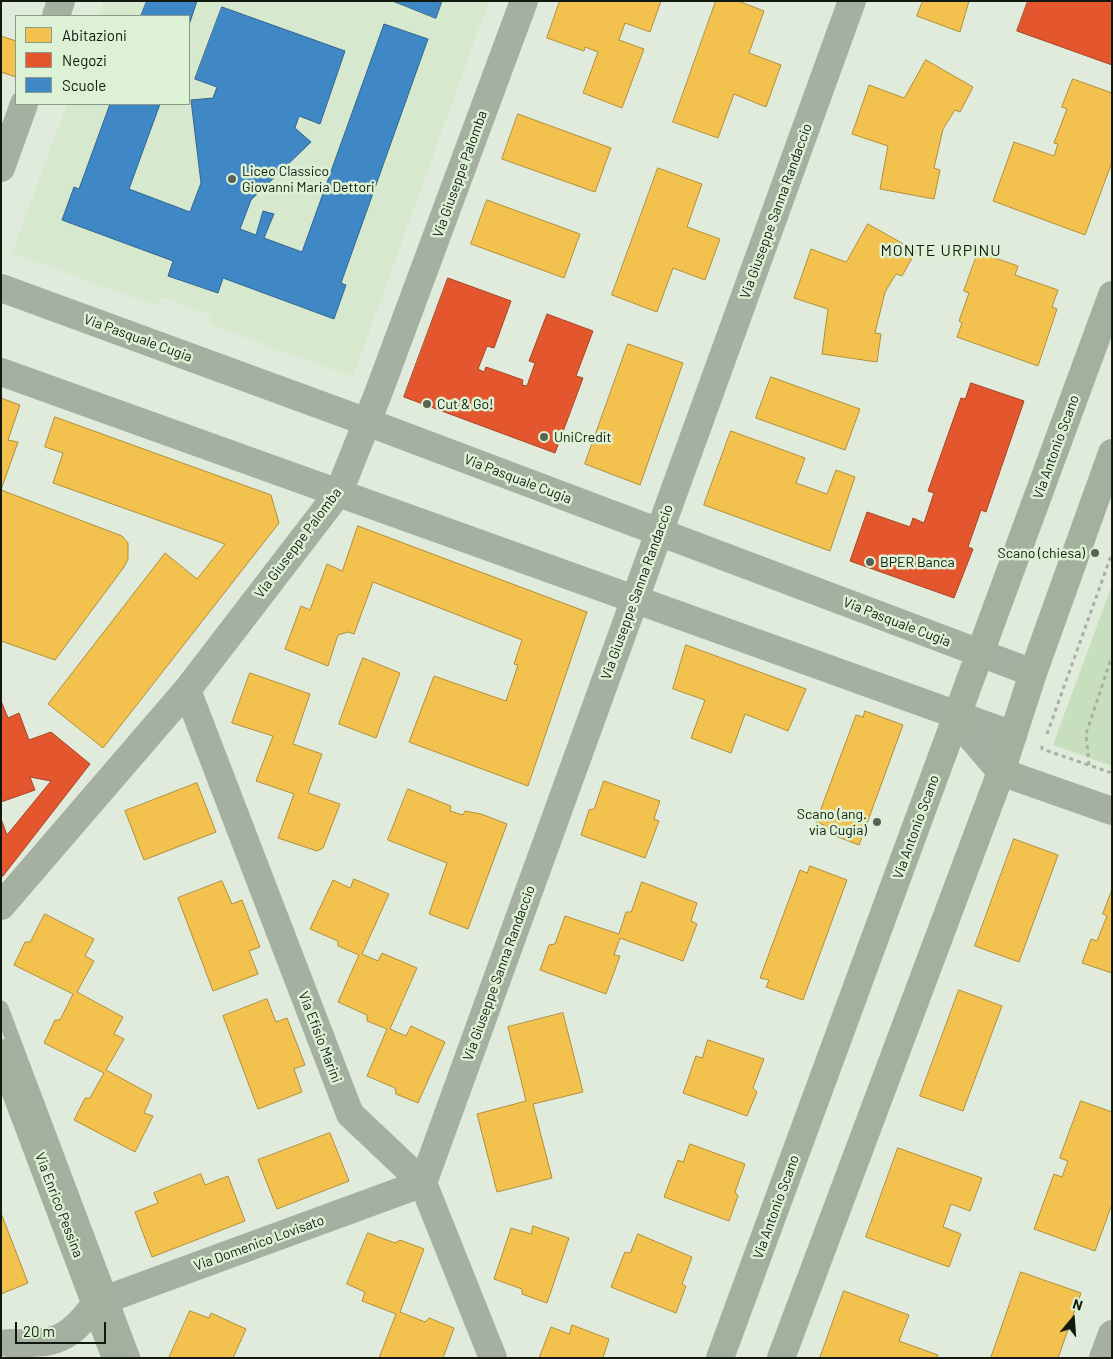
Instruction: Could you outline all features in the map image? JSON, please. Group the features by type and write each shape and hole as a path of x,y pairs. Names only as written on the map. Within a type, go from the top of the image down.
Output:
{"street":[{"path":"56,15 61,1"},
{"name":"Via Giuseppe Palomba","path":"1,906 187,690 338,492 367,422 524,1"},
{"name":"Via Giuseppe Sanna Randaccio","path":"423,1183 852,1"},
{"path":"1,168 24,105"},
{"name":"Via Pasquale Cugia","path":"1,288 367,422 1033,673"},
{"name":"Via Antonio Scano","path":"720,1358 1112,295"},
{"path":"1,372 1013,735"},
{"path":"781,1358 1001,772 1033,673 1112,453"},
{"name":"Via Efisio Marini","path":"187,690 350,1114 423,1183 493,1358"},
{"path":"958,715 971,736 1001,772 1112,810"},
{"name":"Via Enrico Pessina","path":"1,1053 103,1300 116,1358"},
{"name":"Via Domenico Lovisato","path":"103,1300 423,1183"},
{"path":"5,1341 42,1344 65,1337 103,1300"},
{"path":"1103,1358 1112,1334"},
{"path":"5,1341 36,1358"}],"lane":[{"path":"1,1008 103,1300 134,1358"}],"path":[{"path":"1112,553 1042,749 1112,774"},
{"path":"1089,765 1086,734 1112,656"}],"shaded area":[{"name":"Liceo Classico Giovanni Maria Dettori","path":"104,1 489,1 353,377 210,325 213,315 161,297 157,306 12,253 67,105 190,105 190,15 98,15"},
{"path":"1112,585 1112,766 1053,745"}],"building: Abitazioni":[{"path":"560,1 661,1 650,32 625,23 619,40 644,49 622,108 583,93 598,52 585,47 584,51 547,38"},
{"path":"716,1 738,1 764,11 749,53 781,65 766,107 734,94 718,138 673,122"},
{"path":"923,1 969,1 960,32 917,16"},
{"path":"1,36 15,41 15,77 1,72"},
{"path":"926,60 973,87 960,112 955,110 943,129 934,168 940,170 934,199 880,189 888,146 852,134 869,85 904,98"},
{"path":"1073,79 1112,93 1112,162 1085,235 993,201 1014,142 1054,156 1058,144 1054,143 1067,109 1062,107"},
{"path":"518,114 611,148 595,192 502,159"},
{"path":"658,168 702,184 687,227 720,239 705,280 673,268 657,312 612,295"},
{"path":"487,200 580,234 564,278 471,244"},
{"path":"868,224 916,251 902,276 896,274 885,292 875,333 881,334 877,362 822,354 828,309 794,298 811,249 846,262"},
{"path":"978,252 1018,266 1015,275 1058,290 1052,307 1057,309 1038,366 957,337 962,323 959,321 969,293 964,291"},
{"path":"628,344 683,363 640,485 585,464"},
{"path":"771,377 860,409 845,450 756,418"},
{"path":"1,398 20,405 8,440 18,442 1,490"},
{"path":"55,417 271,495 279,523 103,748 48,704 165,553 197,579 225,544 53,483 63,453 45,447"},
{"path":"731,431 805,458 796,483 827,494 836,470 855,477 830,551 704,505"},
{"path":"1,490 122,536 128,543 128,559 124,567 55,660 1,641"},
{"path":"358,526 587,612 528,786 409,742 434,676 506,701 518,665 514,664 522,640 373,582 354,634 348,632 338,635 328,666 285,649 301,606 310,610 327,564 342,571"},
{"path":"686,645 806,689 788,731 745,714 731,753 691,738 705,700 673,689"},
{"path":"363,658 400,673 376,738 339,724"},
{"path":"250,673 310,694 293,744 322,754 308,793 340,804 323,848 317,851 278,838 294,794 256,781 273,736 232,723"},
{"path":"865,711 903,725 859,845 822,831 824,825 816,822 856,715 863,717"},
{"path":"604,781 660,801 654,819 659,821 645,858 581,835 589,810 594,809"},
{"path":"197,783 216,832 144,860 125,811"},
{"path":"408,789 451,806 450,811 463,815 465,811 481,814 507,824 468,929 429,914 447,863 388,840"},
{"path":"1014,839 1058,855 1019,962 975,946"},
{"path":"810,866 847,880 803,1000 766,987 769,980 760,978 800,870 807,873"},
{"path":"354,879 389,894 362,954 378,961 382,953 417,968 390,1029 406,1036 411,1026 445,1042 418,1103 396,1094 395,1088 367,1076 387,1029 367,1021 367,1015 338,1002 359,955 338,946 338,941 310,929 333,880 350,888"},
{"path":"222,881 232,904 242,900 260,947 249,951 258,974 213,991 178,898"},
{"path":"642,882 697,903 691,921 697,924 683,961 620,938 614,955 620,956 606,994 540,970 549,945 555,944 565,916 619,934 626,912 631,912"},
{"path":"1112,890 1112,973 1082,963 1091,939 1097,941 1107,916 1103,914"},
{"path":"45,914 94,939 85,956 94,961 77,992 123,1017 114,1034 124,1039 106,1070 152,1095 144,1113 153,1116 135,1152 74,1120 85,1098 90,1098 104,1073 44,1043 55,1020 60,1020 73,994 14,965 25,942 30,942"},
{"path":"959,990 1002,1006 963,1111 920,1096"},
{"path":"267,999 276,1022 287,1018 305,1065 294,1069 302,1092 258,1109 223,1016"},
{"path":"563,1013 583,1092 533,1104 552,1178 497,1192 477,1114 526,1101 508,1027"},
{"path":"708,1040 764,1059 753,1088 757,1092 747,1116 683,1093 696,1056 702,1058"},
{"path":"1081,1101 1112,1112 1112,1204 1095,1251 1034,1229 1054,1174 1062,1177 1068,1161 1060,1158"},
{"path":"330,1133 349,1181 277,1209 258,1160"},
{"path":"690,1144 745,1164 735,1192 738,1196 729,1221 664,1197 678,1160 683,1162"},
{"path":"898,1148 982,1178 970,1211 951,1204 943,1227 961,1234 949,1267 866,1237"},
{"path":"201,1174 205,1185 228,1176 245,1221 152,1257 135,1212 158,1203 154,1193"},
{"path":"1,1213 28,1283 1,1294"},
{"path":"533,1226 569,1238 547,1303 522,1294 522,1289 494,1279 511,1228 531,1234"},
{"path":"368,1233 395,1243 400,1240 424,1249 400,1312 425,1322 429,1318 454,1328 443,1358 379,1358 396,1314 362,1301 365,1292 347,1284"},
{"path":"638,1234 692,1257 682,1284 686,1286 676,1313 611,1287 625,1252 630,1253"},
{"path":"1021,1272 1081,1293 1058,1358 991,1358"},
{"path":"844,1291 909,1315 899,1341 938,1355 937,1358 820,1358"},
{"path":"190,1311 209,1318 211,1313 246,1329 233,1358 169,1358"},
{"path":"572,1325 609,1339 603,1358 539,1358 551,1327 569,1334"}],"building: Negozi":[{"path":"1028,1 1112,1 1112,65 1017,31"},
{"path":"448,278 511,301 494,348 487,346 478,369 484,372 486,367 523,380 522,385 527,386 535,363 529,361 547,314 593,331 576,376 583,378 555,453 404,397"},
{"path":"971,383 1024,401 986,512 981,510 968,547 973,549 954,598 850,561 867,512 910,527 913,518 924,523 934,493 928,491 961,398 965,399"},
{"path":"1,701 8,718 19,713 29,740 51,732 90,764 3,876 1,876 1,819 7,835 51,781 30,777 35,790 1,802"}],"building: Scuole":[{"path":"147,1 197,1 190,22 190,15 141,15"},
{"path":"393,1 442,1 436,18"},
{"path":"222,7 345,51 320,124 299,116 295,128 311,142 251,200 240,229 256,235 263,211 274,214 264,238 302,252 384,24 428,39 341,283 346,285 334,319 223,278 218,293 168,276 173,261 62,220 74,187 79,189 110,105 160,105 129,189 190,212 201,183 191,100 213,98 217,87 195,79"}],"place":[{"name":"Liceo Classico Giovanni Maria Dettori","path":"232,179"},
{"name":"Cut & Go!","path":"427,404"},
{"name":"UniCredit","path":"544,437"},
{"name":"Scano (chiesa)","path":"1095,553"},
{"name":"BPER Banca","path":"870,562"},
{"name":"Scano (ang. via Cugia)","path":"877,822"}],"district":[{"name":"MONTE URPINU","path":"941,251"}]}
